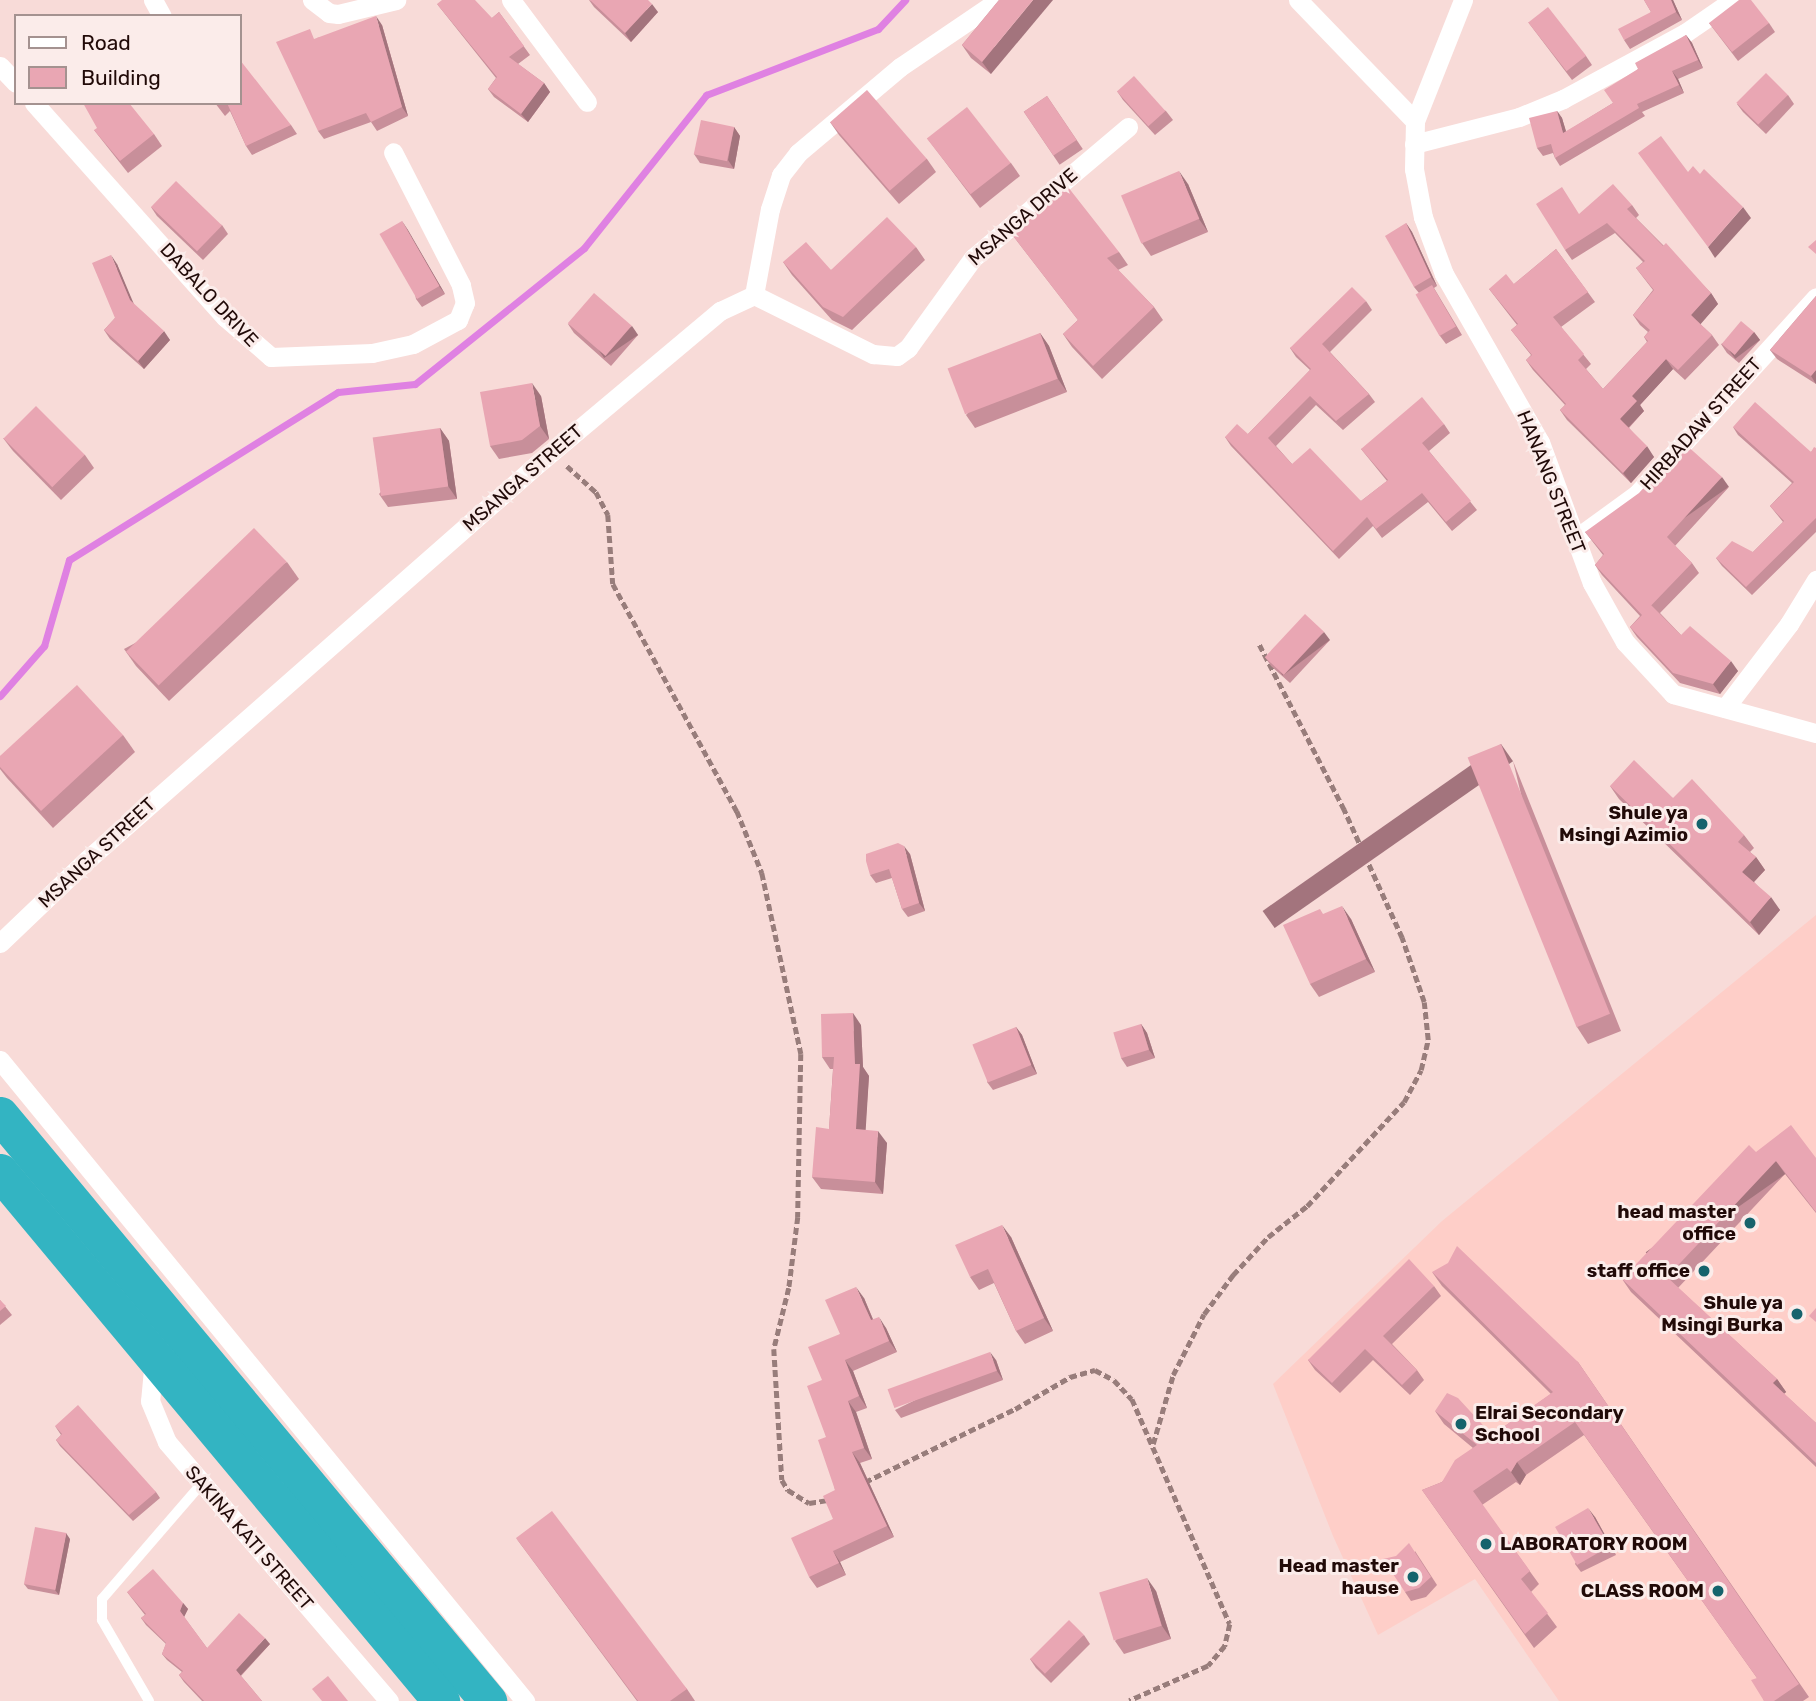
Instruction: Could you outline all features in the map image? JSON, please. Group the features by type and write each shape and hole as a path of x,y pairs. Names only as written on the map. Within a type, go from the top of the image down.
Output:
{"highway":[{"path":"0,1115 488,1701"},
{"path":"2,1176 441,1701"}],"street":[{"path":"312,0 328,13 338,14 396,0"},
{"path":"511,0 587,102"},
{"path":"754,295 770,209 781,175 798,153 890,75 999,0"},
{"path":"1298,0 1415,121"},
{"name":"HANANG STREET","path":"1463,0 1415,121 1414,169 1423,217 1444,274 1535,432 1575,539 1606,611 1636,655 1674,694 1816,733"},
{"path":"1414,144 1519,117 1563,99 1685,33 1733,0"},
{"path":"0,66 14,81"},
{"name":"DABALO DRIVE","path":"36,105 225,317 262,352 277,358 372,353 413,344 450,327 463,311 461,285 393,152"},
{"name":"MSANGA DRIVE","path":"754,295 873,355 897,356 908,348 973,258 1128,127"},
{"name":"MSANGA STREET","path":"0,943 109,840 551,452 720,311 754,295"},
{"name":"HIRBADAW STREET","path":"1575,539 1637,494 1816,297"},
{"path":"1725,708 1789,624 1816,579"},
{"path":"0,1060 525,1701"},
{"name":"SAKINA KATI STREET","path":"154,1357 150,1401 167,1442 389,1701"}],"lane":[{"path":"149,1701 102,1620 102,1599 201,1483"}],"path":[{"path":"551,452 596,492 608,515 613,584 737,811 762,873 801,1054 798,1217 789,1288 774,1349 782,1480 788,1490 809,1503 837,1496"},
{"path":"1152,1445 1173,1375 1205,1314 1233,1275 1268,1237 1307,1206 1404,1102 1421,1070 1428,1040 1424,1002 1402,938 1344,810 1258,643"},
{"path":"861,1484 1086,1371 1102,1372 1121,1387 1132,1399 1230,1630 1222,1653 1208,1666 1129,1701"}],"shaded area":[{"path":"1816,915 1816,1701 1559,1701 1475,1579 1378,1635 1333,1536 1273,1384 1442,1221"}],"building":[{"path":"442,0 475,0 492,18 499,12 524,46 509,57 544,83 521,114 488,89 497,77 437,4"},
{"path":"590,0 648,0 652,4 625,33"},
{"path":"999,0 1033,0 982,62 962,45"},
{"path":"1644,0 1671,0 1676,12 1624,40 1618,29 1651,12"},
{"path":"1739,0 1751,0 1769,23 1732,52 1709,23"},
{"path":"1548,7 1586,56 1566,71 1528,22"},
{"path":"376,16 402,107 371,122 366,113 318,131 276,42 310,29 314,39"},
{"path":"1686,35 1698,60 1672,71 1679,85 1637,104 1639,108 1555,158 1551,144 1537,148 1529,118 1557,111 1563,133 1613,103 1604,90 1638,69 1635,63"},
{"path":"242,63 291,125 246,146 228,105 242,105"},
{"path":"1766,73 1788,95 1758,125 1736,103"},
{"path":"1134,76 1165,111 1148,126 1117,91"},
{"path":"867,90 927,159 890,191 830,122"},
{"path":"1047,96 1077,140 1053,156 1024,112"},
{"path":"84,105 131,105 154,134 120,161 94,130 97,128"},
{"path":"967,107 1011,163 971,194 927,138"},
{"path":"701,120 734,127 727,161 694,154"},
{"path":"1661,136 1688,172 1693,166 1700,174 1704,169 1743,207 1708,247 1638,153"},
{"path":"1179,171 1199,219 1141,243 1121,196"},
{"path":"176,181 222,225 197,251 151,207"},
{"path":"1613,184 1632,205 1627,209 1663,246 1666,243 1711,293 1691,315 1712,335 1678,370 1666,359 1632,396 1637,401 1620,419 1647,446 1623,473 1560,410 1566,404 1526,360 1532,355 1511,330 1518,324 1489,289 1506,274 1514,284 1556,249 1588,292 1553,317 1584,354 1578,360 1603,389 1648,341 1644,337 1650,330 1633,315 1654,290 1636,268 1645,261 1607,223 1565,250 1536,204 1562,187 1579,214"},
{"path":"1068,187 1119,252 1107,258 1154,307 1093,366 1063,334 1078,320 1010,232"},
{"path":"887,217 916,247 843,317 823,307 783,262 806,242 831,270"},
{"path":"402,221 440,286 417,299 379,234"},
{"path":"1406,223 1431,277 1414,287 1385,236"},
{"path":"1816,240 1816,254 1808,247"},
{"path":"111,255 130,300 164,331 138,361 104,330 115,318 92,263"},
{"path":"1432,285 1456,327 1440,336 1416,294"},
{"path":"1352,287 1366,301 1322,344 1369,394 1336,421 1310,396 1268,438 1292,464 1310,448 1361,501 1388,480 1361,449 1422,397 1444,424 1422,443 1471,501 1446,522 1422,493 1376,529 1367,517 1333,551 1225,437 1237,424 1248,434 1311,369 1290,348"},
{"path":"594,293 632,326 605,356 568,323"},
{"path":"1816,296 1816,370 1811,376 1770,350"},
{"path":"1741,321 1754,332 1735,355 1722,344"},
{"path":"1040,333 1058,379 965,414 948,368"},
{"path":"532,383 540,426 522,440 490,446 480,392"},
{"path":"1755,402 1811,452 1816,448 1816,518 1746,587 1716,558 1732,541 1753,552 1784,521 1770,506 1794,482 1733,427"},
{"path":"36,406 85,455 52,487 3,439"},
{"path":"440,428 448,486 381,496 373,437"},
{"path":"1684,443 1722,477 1667,537 1692,563 1651,605 1681,635 1690,626 1731,661 1713,684 1673,673 1630,627 1642,615 1595,565 1604,554 1585,532 1639,493"},
{"path":"254,528 287,562 159,685 126,652"},
{"path":"1305,614 1324,632 1284,675 1265,657"},
{"path":"77,685 123,735 41,811 0,767 0,756"},
{"path":"1501,744 1610,1014 1577,1027 1468,757"},
{"path":"1634,760 1673,798 1692,779 1744,835 1738,842 1756,857 1742,872 1771,897 1750,922 1610,786"},
{"path":"898,843 904,846 919,903 902,909 889,869 870,875 866,861 866,854"},
{"path":"1342,906 1366,959 1310,984 1283,925 1320,909 1323,914"},
{"path":"853,1013 855,1064 860,1064 856,1129 878,1131 875,1182 812,1177 816,1127 829,1129 834,1057 822,1057 821,1014"},
{"path":"1141,1024 1149,1050 1121,1058 1113,1032"},
{"path":"1016,1027 1031,1065 988,1083 972,1045"},
{"path":"1791,1125 1816,1158 1816,1212 1776,1161 1667,1277 1777,1379 1773,1383 1816,1423 1816,1463 1622,1279 1749,1145 1756,1152"},
{"path":"1002,1225 1044,1318 1016,1331 988,1269 970,1277 955,1245"},
{"path":"1457,1246 1578,1362 1799,1684 1774,1701 1764,1701 1751,1680 1757,1678 1575,1422 1517,1462 1511,1472 1507,1468 1473,1491 1530,1571 1521,1579 1548,1613 1525,1634 1422,1490 1442,1482 1455,1460 1477,1445 1435,1411 1447,1393 1458,1398 1492,1435 1553,1392 1432,1272 1448,1263"},
{"path":"1409,1259 1434,1286 1383,1336 1417,1370 1402,1385 1365,1349 1332,1383 1308,1360"},
{"path":"856,1287 871,1320 879,1317 889,1341 845,1360 859,1396 848,1401 864,1448 852,1452 887,1526 833,1551 839,1563 809,1577 791,1538 833,1519 823,1496 835,1490 818,1440 826,1437 807,1386 822,1380 808,1347 840,1334 825,1300"},
{"path":"0,1300 6,1306 0,1311"},
{"path":"1816,1308 1816,1322 1809,1316"},
{"path":"990,1352 997,1371 894,1408 888,1389"},
{"path":"78,1405 156,1492 129,1515 56,1440 62,1434 55,1426"},
{"path":"1588,1508 1610,1546 1577,1565 1555,1527"},
{"path":"552,1511 687,1689 670,1701 638,1701 516,1538"},
{"path":"35,1527 66,1533 55,1590 24,1584"},
{"name":"Head master hause","path":"1409,1543 1431,1577 1419,1588 1405,1592 1383,1559 1396,1556"},
{"path":"153,1569 183,1603 180,1611 207,1648 239,1613 265,1638 236,1670 262,1701 204,1701 179,1675 183,1671 162,1654 166,1643 141,1618 146,1614 127,1592"},
{"path":"1147,1578 1162,1626 1114,1640 1099,1593"},
{"path":"1069,1620 1084,1635 1045,1674 1030,1659"},
{"path":"328,1676 348,1701 322,1701 312,1689"}],"waterway":[{"path":"0,696 44,646 69,560 338,392 415,384 584,248 706,95 878,29 905,0"}],"place":[{"name":"Shule ya Msingi Azimio","path":"1702,824"},
{"name":"head master office","path":"1750,1223"},
{"name":"staff office","path":"1704,1271"},
{"name":"Shule ya Msingi Burka","path":"1797,1314"},
{"name":"Elrai Secondary School","path":"1461,1424"},
{"name":"LABORATORY ROOM","path":"1486,1544"},
{"name":"Head master hause","path":"1413,1577"},
{"name":"CLASS ROOM","path":"1718,1591"}]}
